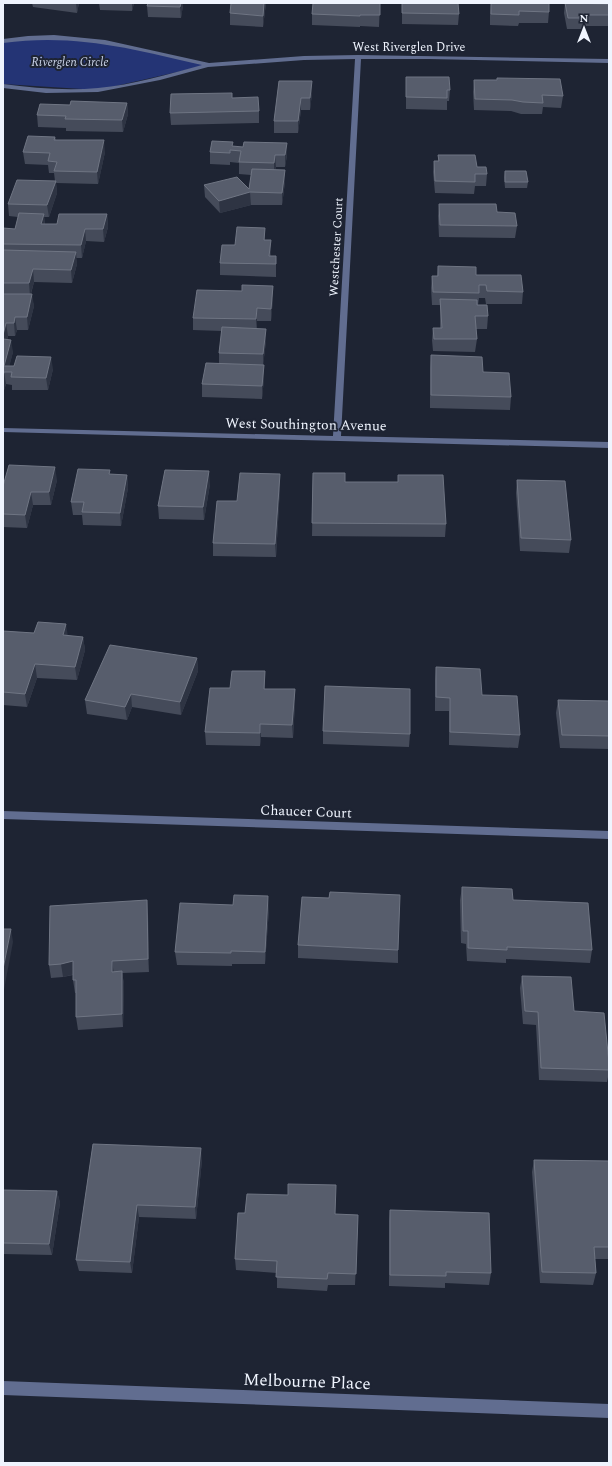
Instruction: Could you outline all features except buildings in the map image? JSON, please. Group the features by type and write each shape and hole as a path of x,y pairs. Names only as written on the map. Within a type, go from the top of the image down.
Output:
{"street":[{"name":"West Riverglen Drive","path":"3,41 20,38 72,37 162,54 208,65"},
{"name":"West Riverglen Drive","path":"3,86 46,91 98,90 160,78 208,65 304,58 358,57 609,61"},
{"name":"Westchester Court","path":"337,438 358,57"},
{"name":"West Southington Avenue","path":"3,430 609,445"},
{"name":"Chaucer Court","path":"3,814 609,835"},
{"name":"Melbourne Place","path":"3,1388 609,1411"}],"green space":[{"name":"Riverglen Circle","path":"72,37 162,54 208,65 98,90 3,84 3,41 20,38"}]}
